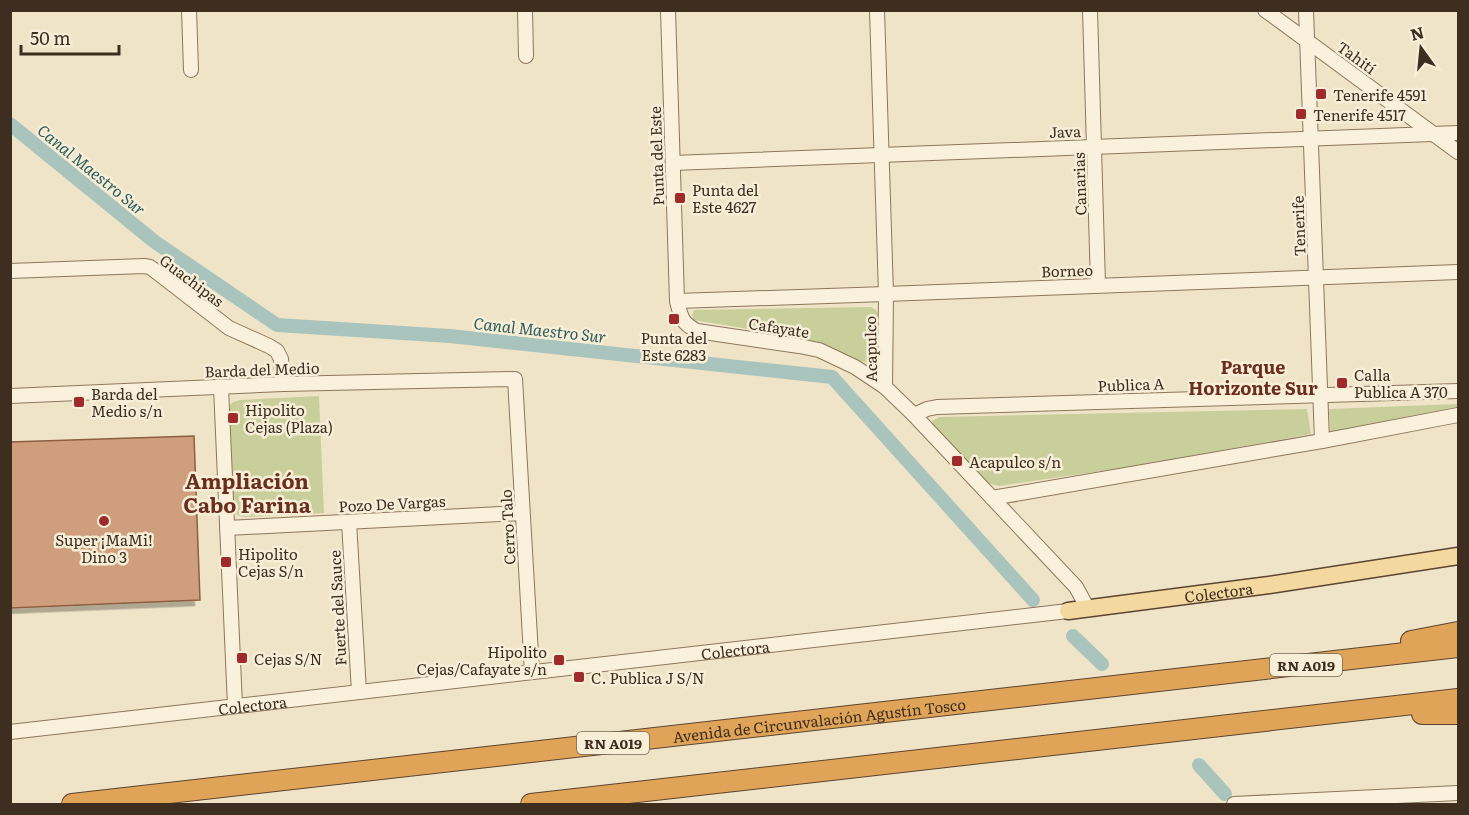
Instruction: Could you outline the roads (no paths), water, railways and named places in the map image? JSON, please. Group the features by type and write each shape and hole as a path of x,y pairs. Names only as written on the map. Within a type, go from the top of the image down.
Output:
{"highway":[{"path":"1246,672 1458,632"},
{"name":"Avenida de Circunvalación Agustín Tosco","path":"72,804 1458,647"},
{"path":"531,804 1458,699"},
{"path":"1335,713 1458,714"}],"main road":[{"name":"Colectora","path":"1068,611 1269,585 1458,556"}],"street":[{"path":"189,10 190,70"},
{"path":"525,10 526,56"},
{"name":"Punta del Este","path":"668,10 677,301"},
{"name":"Acapulco","path":"877,10 886,294 885,387 1076,587 1088,609"},
{"name":"Canarias","path":"1090,10 1098,285"},
{"name":"Tahití","path":"1265,10 1458,152"},
{"name":"Tenerife","path":"1306,10 1322,441"},
{"name":"Java","path":"673,163 1458,133"},
{"name":"Guachipas","path":"10,271 150,267 229,328 277,351 281,359 283,384"},
{"name":"Borneo","path":"677,301 1458,272"},
{"name":"Cafayate","path":"677,301 681,317 687,326 698,331 819,350 855,367 885,387"},
{"name":"Barda del Medio","path":"10,396 283,384 514,379"},
{"name":"Cerro Talo","path":"514,379 532,672"},
{"path":"221,387 236,706"},
{"name":"Publica A","path":"914,415 937,407 1458,391"},
{"path":"992,498 1458,415"},
{"name":"Pozo De Vargas","path":"227,528 522,513"},
{"name":"Fuerte del Sauce","path":"349,522 359,692"},
{"name":"Colectora","path":"10,732 1068,611"},
{"path":"1234,804 1458,793"}],"waterway":[{"name":"Canal Maestro Sur","path":"10,124 155,242 277,325 450,336 832,377 1033,600"},
{"name":"Canal Maestro Sur","path":"1073,636 1102,664"},
{"name":"Canal Maestro Sur","path":"1199,765 1225,794"}],"place":[{"name":"Tenerife 4591","path":"1321,94"},
{"name":"Tenerife 4517","path":"1301,114"},
{"name":"Punta del Este 4627","path":"680,198"},
{"name":"Punta del Este 6283","path":"674,319"},
{"name":"Calla Publica A 370","path":"1342,383"},
{"name":"Barda del Medio s/n","path":"79,402"},
{"name":"Hipolito Cejas (Plaza)","path":"233,418"},
{"name":"Acapulco s/n","path":"957,461"},
{"name":"Super ¡MaMi! Dino 3","path":"104,521"},
{"name":"Hipolito Cejas S/n","path":"226,562"},
{"name":"Cejas S/N","path":"242,658"},
{"name":"Hipolito Cejas/Cafayate s/n","path":"559,660"},
{"name":"C. Publica J S/N","path":"579,677"}],"district":[{"name":"Parque Horizonte Sur","path":"1253,376"},
{"name":"Ampliación Cabo Farina","path":"247,491"}]}
